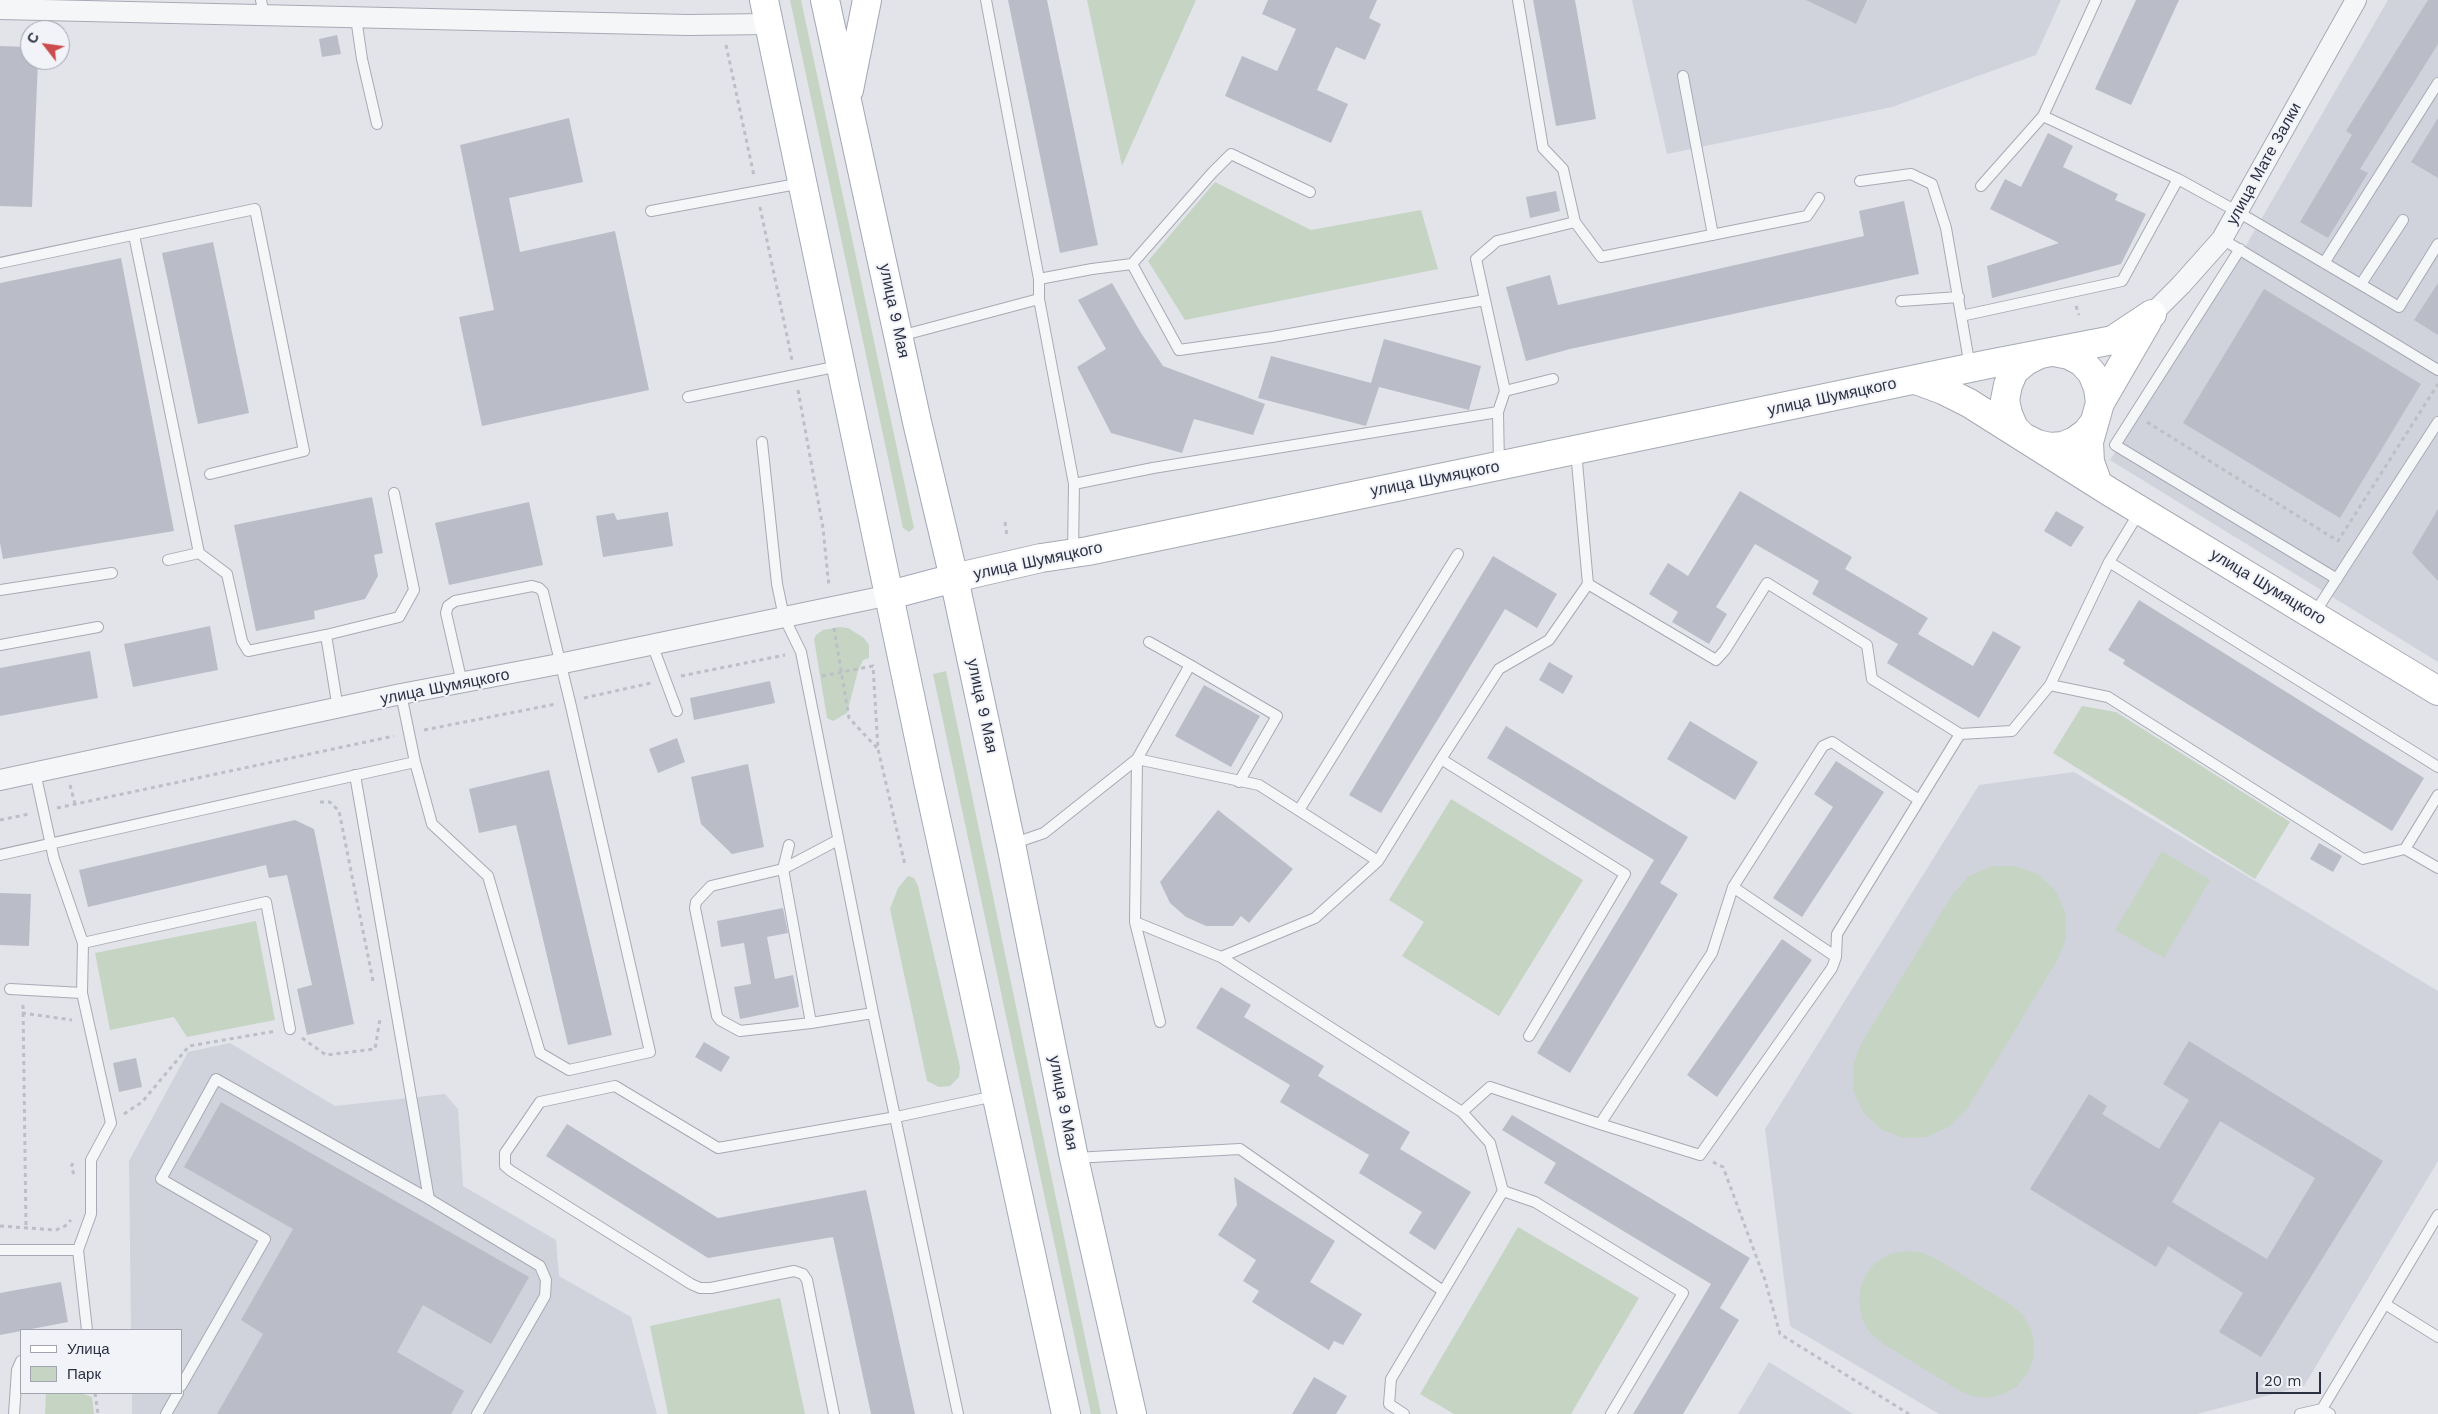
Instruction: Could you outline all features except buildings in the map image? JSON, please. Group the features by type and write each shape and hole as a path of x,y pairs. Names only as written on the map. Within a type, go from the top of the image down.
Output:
{"main road":[{"name":"улица 9 Мая","path":"825,0 900,336 919,431 954,578 1011,844 1074,1158 1132,1414"},
{"path":"847,99 867,0"},
{"path":"767,12 928,781 998,1095 1066,1414"},
{"path":"1916,380 1943,390 1969,403 2037,444 2050,447 2063,446 2076,441 2086,433 2152,314"},
{"name":"улица Шумяцкого","path":"890,595 1041,558 2114,340 2152,314"},
{"path":"2023,437 2014,428 2005,400 2008,384 2014,371 2026,361 2046,353 2069,355 2087,368 2098,388 2097,413 2089,442 2090,462 2098,484"},
{"name":"улица Шумяцкого","path":"2023,437 2438,691"}],"street":[{"name":"улица Мате Залки","path":"2152,314 2222,239 2356,0"},
{"path":"0,9 262,7 356,18 678,25 767,12"},
{"name":"улица Шумяцкого","path":"0,780 401,694 559,664 890,595"}],"lane":[{"path":"986,0 1039,279 1039,299 1074,484 1073,553"},
{"path":"1518,0 1543,148 1563,169 1575,222 1601,257 1807,216 1819,198"},
{"path":"1981,186 2043,116 2096,0"},
{"path":"356,18 362,59 378,124"},
{"path":"1683,76 1713,235"},
{"path":"2324,263 2438,83"},
{"path":"2043,116 2178,179 2238,212 2399,307 2438,244"},
{"path":"1039,279 1092,268 1132,264 1231,154 1310,192"},
{"path":"1860,180 1911,174 1932,184 1946,228 1970,368"},
{"path":"1962,316 2122,281 2178,179"},
{"path":"651,211 803,182"},
{"path":"0,263 255,209 304,451 210,474"},
{"path":"2361,284 2404,220"},
{"path":"1499,466 1498,412 1505,391 1476,259 1497,241 1575,222"},
{"path":"134,235 199,553 227,574 242,641 248,651 326,635 399,617 414,590 394,493"},
{"path":"2222,239 2438,370"},
{"path":"2240,249 2115,446 2337,579"},
{"path":"1132,264 1179,350 1272,337 1485,300"},
{"path":"1902,302 1959,297"},
{"path":"900,336 1039,299"},
{"path":"688,397 795,373 842,365"},
{"path":"1505,391 1553,379"},
{"path":"1074,484 1153,468 1498,412"},
{"path":"2313,615 2438,422"},
{"path":"762,442 777,584 784,617 801,652 804,678 872,1013 896,1117 958,1414"},
{"path":"1221,957 1315,918 1378,861 1499,669 1549,640 1588,584 1576,450"},
{"path":"1588,584 1716,660 1725,650 1767,582 1868,645 1872,679 1960,734 2012,730 2050,685 2109,562 2141,510"},
{"path":"168,560 199,553"},
{"path":"1299,810 1458,554"},
{"path":"2109,562 2438,767"},
{"path":"0,590 112,573"},
{"path":"401,694 415,762 432,824 488,876 540,1053 569,1070 650,1052 543,592 539,588 532,586 455,601 448,606 446,614 462,682"},
{"path":"0,645 98,627"},
{"path":"326,635 338,709"},
{"path":"1149,642 1277,716 1239,782"},
{"path":"652,644 677,711"},
{"path":"1011,844 1044,833 1137,759 1190,665"},
{"path":"2050,685 2108,697 2363,859 2405,849 2438,868"},
{"path":"1462,1112 1490,1087 1700,1156 1832,968 1836,957 1837,934 1960,734"},
{"path":"1600,1124 1712,953 1733,887 1823,746 1832,742 1919,800"},
{"path":"1137,759 1239,782 1259,784 1378,861"},
{"path":"1137,759 1135,922 1160,1022"},
{"path":"1441,759 1625,874 1529,1036"},
{"path":"0,855 51,842 415,762"},
{"path":"35,772 54,859 83,943 82,993 111,1122 92,1160 91,1214 78,1250 87,1329"},
{"path":"355,775 429,1199"},
{"path":"2405,849 2438,795"},
{"path":"838,840 783,869 711,886 696,902 695,908 717,1016 720,1020 740,1031 811,1023 872,1013"},
{"path":"789,846 783,869 811,1023"},
{"path":"1733,887 1836,957"},
{"path":"83,943 266,902 290,1029"},
{"path":"1135,922 1221,957 1462,1112 1490,1143 1502,1191 1391,1380 1389,1404 1404,1414"},
{"path":"10,990 24,989 82,993"},
{"path":"182,1384 265,1239 161,1179 216,1079 429,1199 540,1266 546,1280 545,1296 477,1414"},
{"path":"834,1414 807,1280 803,1274 794,1271 711,1288 700,1288 511,1171 505,1166 503,1159 505,1153 540,1102 614,1086 718,1148 896,1117 998,1095"},
{"path":"1074,1158 1240,1149 1443,1292"},
{"path":"1502,1191 1535,1202 1683,1293 1611,1414"},
{"path":"2300,1414 2326,1411 2385,1304 2438,1215"},
{"path":"0,1250 78,1250"},
{"path":"2385,1304 2438,1337"},
{"path":"14,1414 17,1370 20,1363"},
{"path":"166,1414 177,1394"}],"path":[{"path":"795,373 823,528 829,570 829,590"},
{"path":"2134,414 2338,541 2438,384"},
{"path":"1005,522 1007,536"},
{"path":"833,623 849,718 878,749"},
{"path":"804,678 842,673 873,666 878,749 905,865"},
{"path":"70,782 75,804"},
{"path":"24,989 22,1013 26,1227"},
{"path":"22,1013 68,1018 76,1022"},
{"path":"111,1122 142,1102 189,1046"},
{"path":"1700,1156 1723,1167 1765,1280 1780,1334 1910,1414"},
{"path":"74,1176 71,1167 76,1158"},
{"path":"0,1226 56,1230 65,1226 74,1216"},
{"path":"95,1394 98,1414"}],"shaded area":[{"path":"1632,0 2061,0 2036,55 1892,107 1667,154"},
{"path":"2388,0 2438,0 2438,662 2110,460 2237,261"},
{"path":"2074,772 2438,991 2438,1161 2304,1386 2197,1414 1939,1414 1790,1326 1765,1129 1979,785"},
{"path":"230,1043 335,1106 445,1094 458,1109 463,1186 556,1240 559,1276 631,1317 657,1414 132,1414 132,1394 182,1394 182,1329 131,1329 129,1161 188,1052"},
{"path":"1769,1362 1853,1414 1738,1414"}],"green space":[{"path":"790,0 801,0 914,528 909,532 903,528"},
{"path":"1087,0 1196,0 1122,166"},
{"path":"1215,182 1311,230 1421,210 1438,269 1185,320 1148,261"},
{"path":"840,627 848,628 864,638 869,645 869,658 863,660 858,671 847,713 833,721 827,718 814,639 823,630"},
{"path":"946,671 1101,1414 1091,1414 933,674"},
{"path":"2082,706 2116,712 2290,822 2255,879 2053,753"},
{"path":"1451,799 1583,880 1499,1016 1402,956 1424,922 1389,900"},
{"path":"2162,851 2210,880 2164,958 2115,930"},
{"path":"1991,866 2015,866 2038,874 2056,891 2065,913 2066,938 2058,959 1967,1109 1949,1127 1927,1137 1903,1138 1881,1129 1863,1112 1853,1090 1853,1065 1861,1044 1952,895 1969,876"},
{"path":"908,876 914,878 918,886 960,1067 959,1077 950,1086 939,1087 927,1081 890,909 898,888"},
{"path":"256,921 275,1020 187,1037 174,1017 110,1030 95,953"},
{"path":"1518,1227 1639,1298 1571,1414 1454,1414 1420,1394"},
{"path":"1905,1251 1920,1252 1935,1258 2011,1305 2023,1315 2031,1329 2034,1344 2033,1360 2027,1374 2017,1386 2004,1394 1988,1398 1973,1396 1958,1390 1882,1343 1870,1333 1862,1319 1859,1304 1860,1289 1866,1274 1876,1262 1890,1254"},
{"path":"780,1298 805,1414 668,1414 650,1326"},
{"path":"46,1394 83,1394 92,1397 94,1414 45,1414"}]}
